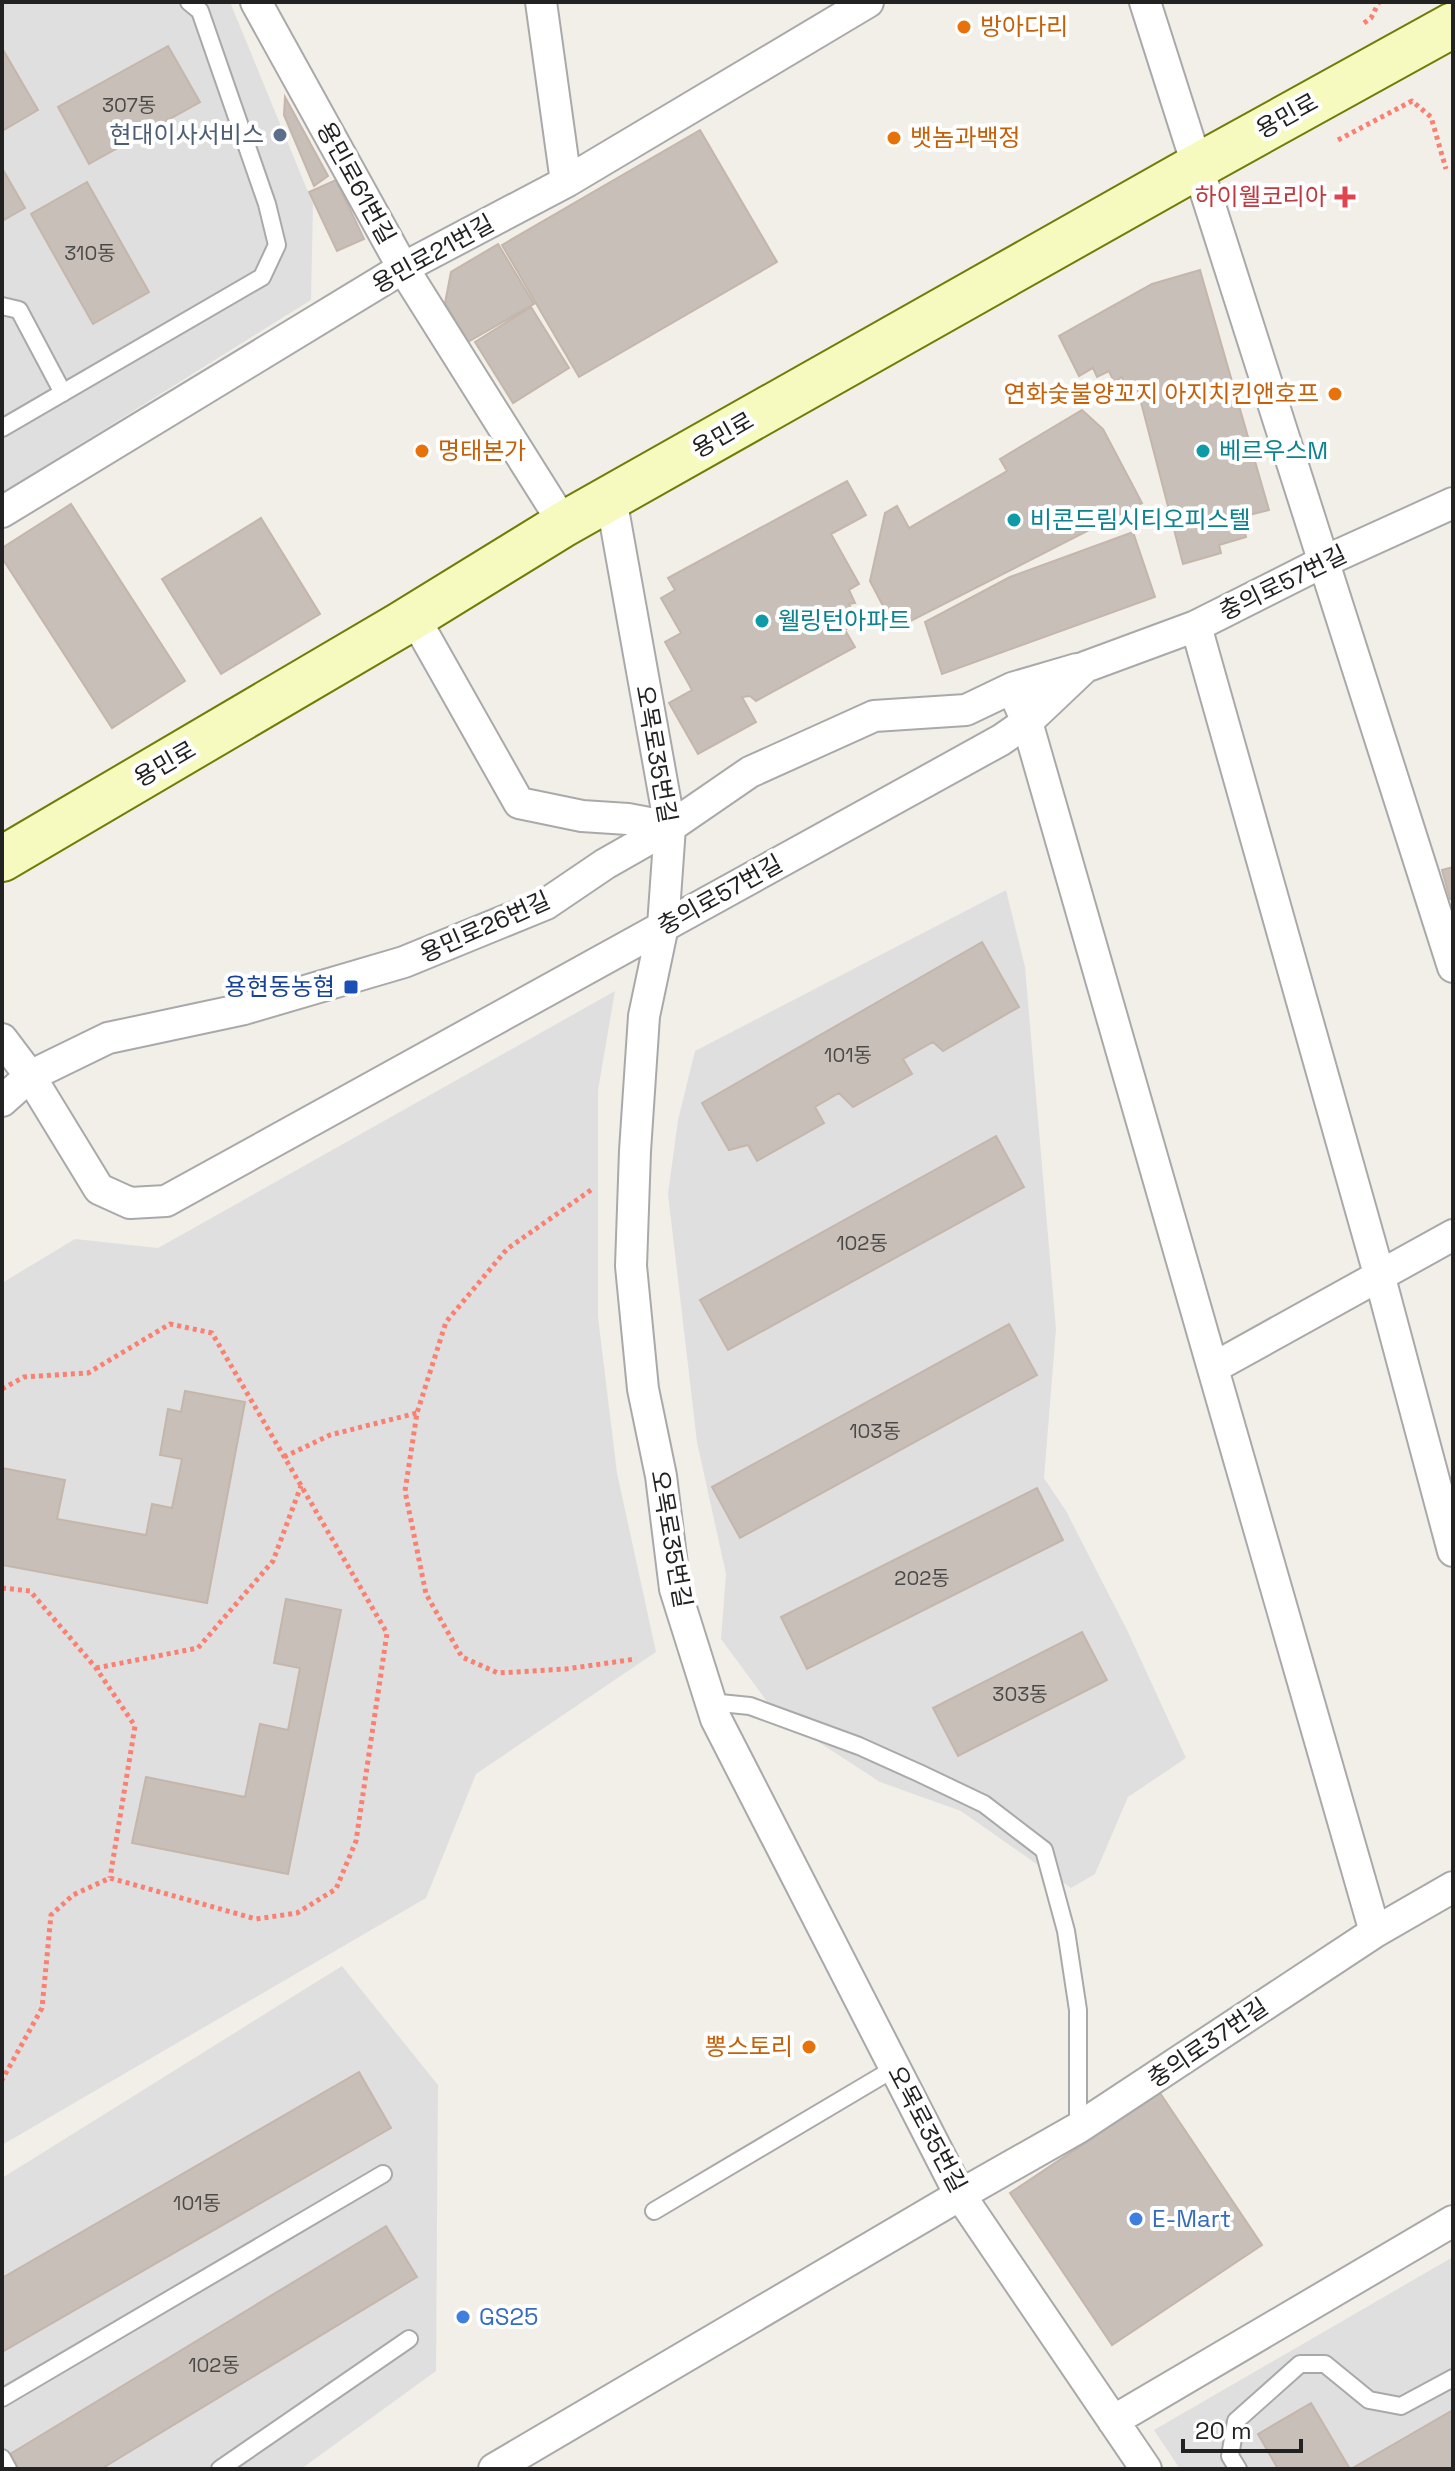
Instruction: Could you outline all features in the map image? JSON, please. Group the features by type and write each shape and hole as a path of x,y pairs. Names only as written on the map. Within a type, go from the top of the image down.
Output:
{"street":[{"name":"용민로61번길","path":"256,2 403,268 564,524"},
{"path":"541,2 566,182"},
{"name":"용민로21번길","path":"2,512 403,268 566,182 868,2"},
{"path":"1145,2 1452,957"},
{"name":"용민로","path":"2,859 414,617 564,524 1453,25"},
{"name":"오목로35번길","path":"611,498 670,827 663,926 644,1016 631,1266 643,1389 661,1476 675,1589 716,1719 960,2195 1146,2469"},
{"name":"충의로57번길","path":"2,1039 30,1076 99,1189 130,1203 166,1201 1001,740 1027,722 1085,667 1196,626 1323,562 1453,503"},
{"path":"414,617 519,803 582,816 628,819 670,827"},
{"path":"1196,626 1379,1274 1453,1551"},
{"name":"용민로26번길","path":"2,1101 30,1076 108,1038 244,1009 404,962 546,904 605,864 670,827 750,772 874,716 966,710 1012,688 1085,667"},
{"path":"1012,688 1027,722 1375,1932"},
{"path":"1213,1368 1453,1235"},
{"name":"충의로37번길","path":"502,2467 1078,2128 1375,1932 1453,1887"},
{"path":"1113,2421 1453,2221"}],"lane":[{"path":"2,428 262,277 277,245 267,204 200,11 189,2"},
{"path":"2,306 19,310 63,393"},
{"path":"710,1702 750,1706 859,1746 984,1804 1044,1850 1066,1931 1078,2010 1078,2128"},
{"path":"654,2211 895,2068"},
{"path":"2,2398 383,2174"},
{"path":"220,2469 409,2339"},
{"path":"1238,2469 1230,2456 1236,2421 1300,2364 1325,2364 1369,2400 1401,2406 1453,2378"},
{"path":"2,2458 8,2469"}],"path":[{"path":"1330,145 1412,101 1431,117 1446,169"},
{"path":"591,1190 507,1249 446,1322 417,1413 405,1491 426,1594 462,1657 498,1673 566,1669 636,1659"},
{"path":"2,1389 24,1377 88,1373 170,1324 212,1333 387,1633 356,1841 336,1889 297,1913 256,1919 110,1878 73,1895 51,1915 42,2008 2,2080"},
{"path":"284,1457 330,1435 417,1413"},
{"path":"96,1668 198,1648 273,1561 301,1485"},
{"path":"2,1588 30,1591 96,1668 135,1726 110,1878"}],"shaded area":[{"path":"2,2 230,2 313,204 311,300 2,493"},
{"path":"1006,890 1025,967 1056,1329 1044,1478 1066,1511 1128,1632 1186,1758 1128,1797 1095,1874 1071,1888 961,1811 880,1782 777,1715 721,1639 726,1574 697,1442 668,1194 678,1120 695,1051"},
{"path":"615,991 598,1090 598,1317 617,1473 656,1652 476,1774 426,1898 2,2145 2,1283 75,1239 158,1248"},
{"path":"342,1966 438,2085 436,2371 301,2469 2,2469 2,2178"},
{"path":"1453,2257 1453,2469 1180,2469 1154,2430"}],"building":[{"path":"168,46 200,102 89,164 58,107"},
{"path":"2,48 38,110 2,131"},
{"path":"285,97 328,176 314,186 284,115"},
{"path":"700,130 777,262 579,377 502,245"},
{"path":"2,168 25,208 2,221"},
{"path":"336,180 364,239 337,251 309,192"},
{"path":"87,182 149,292 93,324 31,214"},
{"path":"498,244 534,304 468,342 445,303 451,272"},
{"name":"베르우스M","path":"1200,270 1269,510 1241,517 1246,537 1219,545 1221,553 1183,564 1137,387 1127,391 1122,377 1114,382 1109,371 1097,377 1093,368 1079,376 1059,336 1152,284"},
{"path":"531,307 569,368 513,403 475,342"},
{"name":"비콘드림시티오피스텔","path":"1082,410 1103,429 1142,503 895,629 870,581 885,513 897,506 909,528 1007,471 1000,459"},
{"name":"웰링턴아파트","path":"847,481 866,515 831,534 859,584 849,590 855,603 849,604 853,612 848,616 853,625 845,630 855,647 756,701 750,696 742,697 756,722 698,754 669,703 692,690 665,642 681,633 661,598 675,590 668,578"},
{"path":"71,504 185,681 112,728 2,558 2,548"},
{"path":"261,518 320,614 221,674 162,579"},
{"path":"1133,532 1155,597 942,674 925,622 1010,577"},
{"path":"1453,867 1453,900 1450,899 1442,870"},
{"path":"982,942 1019,1007 943,1051 933,1042 903,1059 912,1074 853,1107 839,1093 815,1107 824,1123 757,1161 748,1145 729,1150 702,1103"},
{"path":"996,1136 1024,1187 728,1350 700,1300"},
{"path":"1009,1324 1037,1375 740,1538 712,1487"},
{"path":"185,1391 245,1402 207,1603 2,1565 2,1468 65,1480 57,1519 146,1535 152,1504 172,1508 182,1459 160,1455 168,1409 181,1412"},
{"path":"1037,1488 1063,1540 807,1669 781,1617"},
{"path":"286,1599 341,1610 288,1874 132,1843 146,1777 245,1797 260,1724 288,1730 300,1668 274,1663"},
{"path":"1082,1632 1107,1680 958,1756 933,1708"},
{"path":"359,2072 391,2128 2,2352 2,2278"},
{"name":"E-Mart","path":"1160,2093 1262,2245 1112,2345 1010,2193"},
{"path":"386,2226 417,2277 101,2469 19,2469 10,2454"},
{"path":"1311,2403 1350,2469 1278,2469 1258,2434"},
{"path":"1453,2410 1453,2469 1351,2469"}],"place":[{"name":"방아다리","path":"964,27"},
{"name":"현대이사서비스","path":"280,135"},
{"name":"뱃놈과백정","path":"894,138"},
{"name":"하이웰코리아","path":"1345,197"},
{"name":"연화숯불양꼬지 아지치킨앤호프","path":"1335,394"},
{"name":"명태본가","path":"422,451"},
{"name":"베르우스M","path":"1203,451"},
{"name":"비콘드림시티오피스텔","path":"1014,520"},
{"name":"웰링턴아파트","path":"762,621"},
{"name":"용현동농협","path":"351,987"},
{"name":"뽕스토리","path":"809,2047"},
{"name":"E-Mart","path":"1136,2219"},
{"name":"GS25","path":"463,2317"}]}
